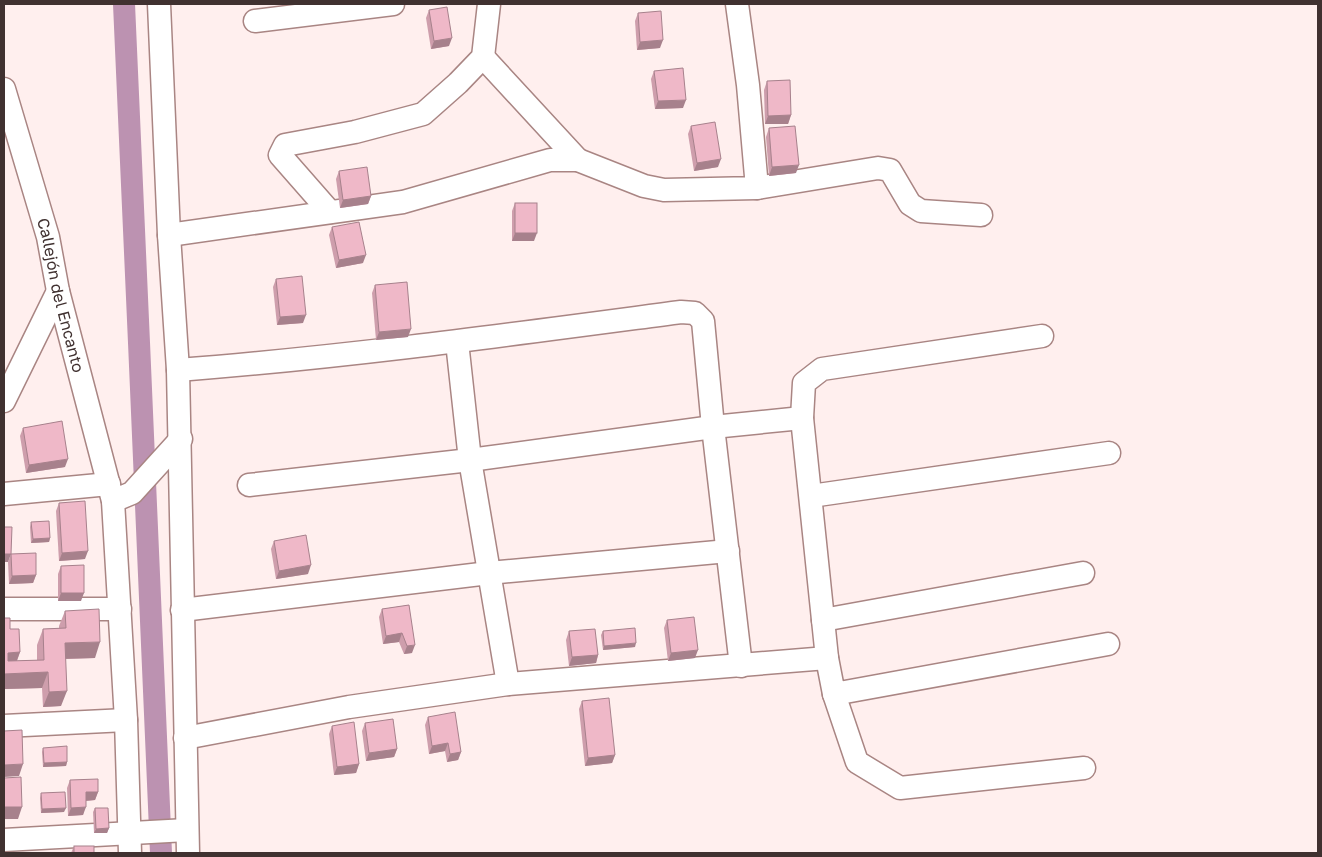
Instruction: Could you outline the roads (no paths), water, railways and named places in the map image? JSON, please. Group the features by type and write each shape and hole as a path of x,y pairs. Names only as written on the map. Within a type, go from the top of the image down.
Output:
{"street":[{"path":"159,4 169,235 178,370 175,446 185,738 181,831 188,853"},
{"path":"255,21 393,4"},
{"path":"330,212 280,155 285,145 355,132 423,114 458,83 483,57 489,4"},
{"path":"736,4 748,85 757,188"},
{"path":"483,57 578,160"},
{"name":"Callejón del Encanto","path":"4,89 48,237 58,291 118,492 120,609 135,840"},
{"path":"169,235 404,202 550,160 578,160 644,186 664,190 757,188 878,168 890,170 910,204 921,211 982,215"},
{"path":"4,401 58,291"},
{"path":"178,370 280,362 457,342 681,312 695,313 703,321 713,427 741,666"},
{"path":"1042,336 822,369 804,383 802,418 827,658 834,694 857,762 900,788 1084,768"},
{"path":"457,342 470,460 508,684"},
{"path":"249,485 470,460 713,427 802,418"},
{"path":"4,494 118,492 175,446"},
{"path":"810,496 1109,453"},
{"path":"182,610 489,573 728,551"},
{"path":"823,620 1083,573"},
{"path":"4,609 120,609"},
{"path":"834,694 1108,644"},
{"path":"185,738 349,708 508,684 827,658"},
{"path":"4,726 126,720"},
{"path":"4,840 135,840 181,831"}],"waterway":[{"path":"124,4 161,853"}]}
